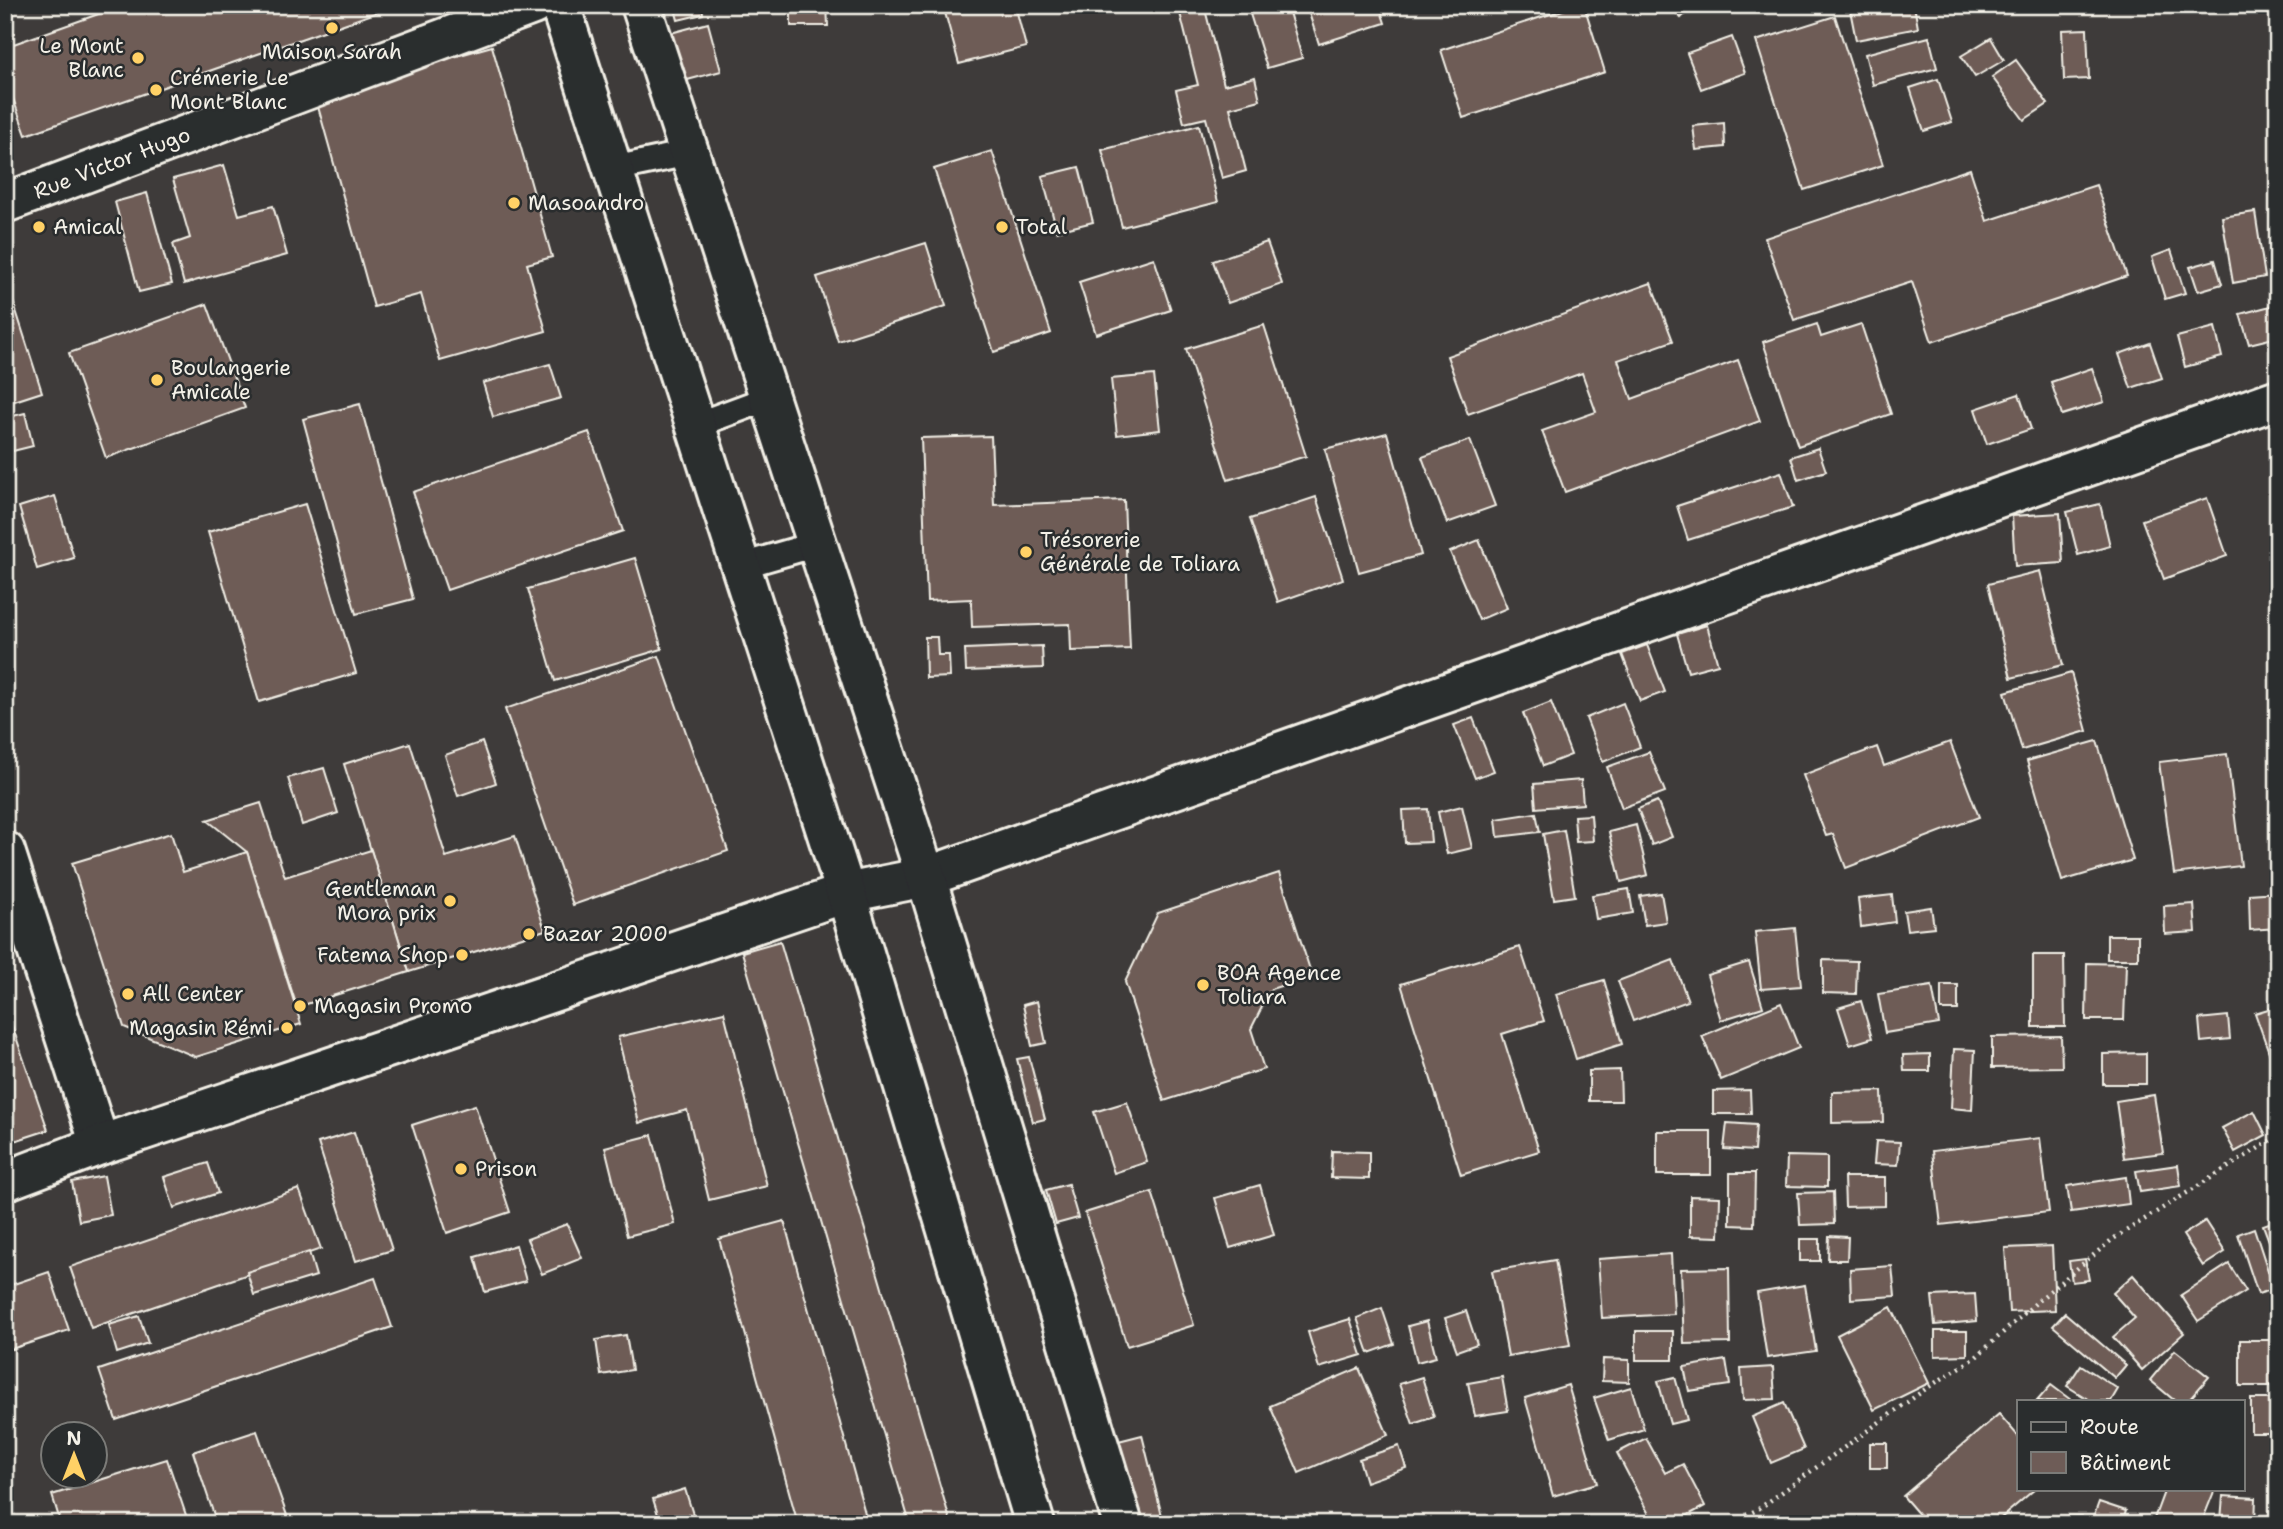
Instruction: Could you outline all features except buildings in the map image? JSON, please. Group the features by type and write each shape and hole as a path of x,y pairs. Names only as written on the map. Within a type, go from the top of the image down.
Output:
{"street":[{"name":"Rue Victor Hugo","path":"5,203 533,5"},
{"path":"560,5 846,893 1035,1524"},
{"path":"641,5 926,877 1123,1524"},
{"path":"5,1181 100,1145 846,893 926,877 2278,399"},
{"path":"5,851 100,1145"}],"lane":[{"path":"613,169 689,153"},
{"path":"696,425 769,398"},
{"path":"741,566 817,544"}],"path":[{"path":"1727,1524 1757,1510 1927,1388 1975,1358 2039,1300 2113,1239 2278,1136"}],"place":[{"name":"Maison Sarah","path":"332,28"},
{"name":"Le Mont Blanc","path":"138,58"},
{"name":"Crémerie Le Mont Blanc","path":"156,90"},
{"name":"Masoandro","path":"514,203"},
{"name":"Amical","path":"39,227"},
{"name":"Total","path":"1002,227"},
{"name":"Boulangerie Amicale","path":"157,380"},
{"name":"Trésorerie Générale de Toliara","path":"1026,552"},
{"name":"Gentleman Mora prix","path":"450,901"},
{"name":"Bazar 2000","path":"529,934"},
{"name":"Fatema Shop","path":"462,955"},
{"name":"BOA Agence Toliara","path":"1203,985"},
{"name":"All Center","path":"128,994"},
{"name":"Magasin Promo","path":"300,1006"},
{"name":"Magasin Rémi","path":"287,1028"},
{"name":"Prison","path":"461,1169"}]}
